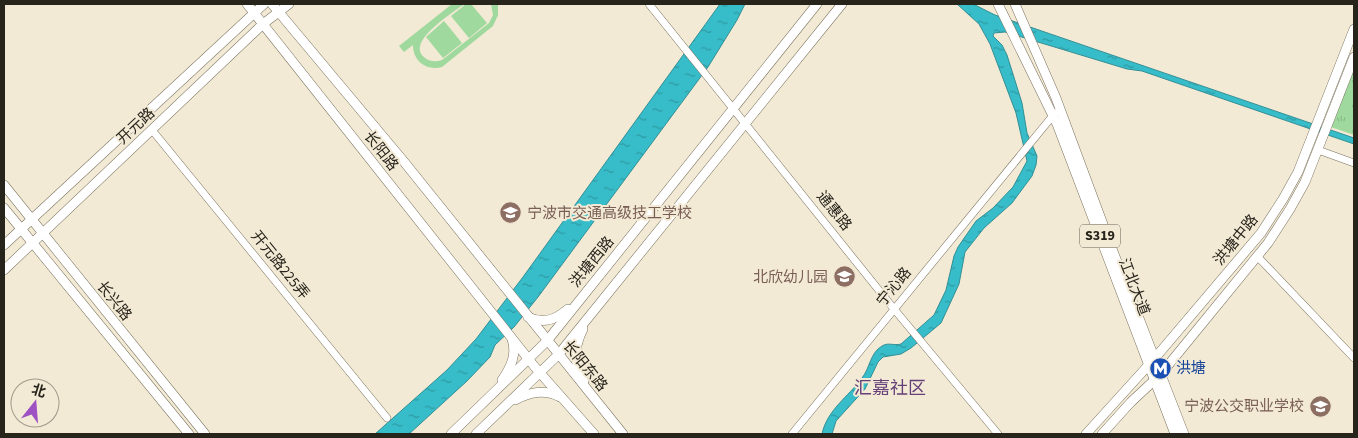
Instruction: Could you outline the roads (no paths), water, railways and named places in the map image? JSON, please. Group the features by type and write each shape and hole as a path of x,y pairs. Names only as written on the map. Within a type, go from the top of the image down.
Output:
{"main road":[{"name":"长阳路","path":"247,4 510,335"},
{"name":"开元路","path":"4,245 264,4"},
{"name":"长阳路","path":"272,4 405,163 526,315"},
{"name":"开元路","path":"4,270 263,24 289,4"},
{"name":"洪塘西路","path":"451,434 547,341 817,4"},
{"path":"476,434 558,355 842,4"},
{"name":"江北大道","path":"1015,4 1036,47 1060,106 1114,254 1155,358 1158,377 1175,434"},
{"name":"江北大道","path":"1000,8 1053,115 1149,365 1158,377 1184,434"},
{"name":"洪塘中路","path":"1086,434 1149,365 1261,233 1298,172 1354,29"},
{"name":"洪塘中路","path":"1102,434 1131,402 1158,377 1257,256 1290,209 1305,182 1354,57"},
{"name":"长兴路","path":"4,185 205,434"},
{"name":"长兴路","path":"4,208 189,434"},
{"path":"526,315 541,321 554,319 581,297"},
{"path":"594,310 579,339 575,359 582,377 600,406"},
{"name":"长阳东路","path":"526,315 623,434"},
{"path":"510,335 540,373 594,434"},
{"path":"494,393 513,361 515,347 510,335"},
{"path":"506,405 532,393 550,393 563,399"}],"street":[{"name":"通惠路","path":"649,4 894,309 998,434"},
{"name":"宁沁路","path":"792,434 1060,106"},
{"name":"开元路225弄","path":"152,130 387,418"},
{"path":"1318,150 1354,163"},
{"path":"1257,256 1354,358"}],"water":[{"path":"720,4 745,4 708,67 538,297 514,327 495,345 490,357 467,381 409,434 375,434 447,370 476,339"},
{"path":"957,4 973,4 995,15 1354,138 1354,144 1142,71 1127,69 1005,32 994,33 993,36 1002,45 1007,55 1022,103 1027,133 1037,156 1032,176 1012,203 984,228 965,252 959,284 941,323 901,354 883,357 878,362 865,389 836,421 832,434 822,434 828,418 862,378 878,349 887,344 901,344 934,315 946,290 958,247 976,221 993,208 1013,187 1027,161 1016,113 990,44 979,24"}],"place":[{"name":"宁波市交通高级技工学校","path":"511,213"},
{"name":"北欣幼儿园","path":"844,277"},
{"name":"洪塘","path":"1160,368"},
{"name":"宁波公交职业学校","path":"1320,406"}],"district":[{"name":"汇嘉社区","path":"890,388"}]}
